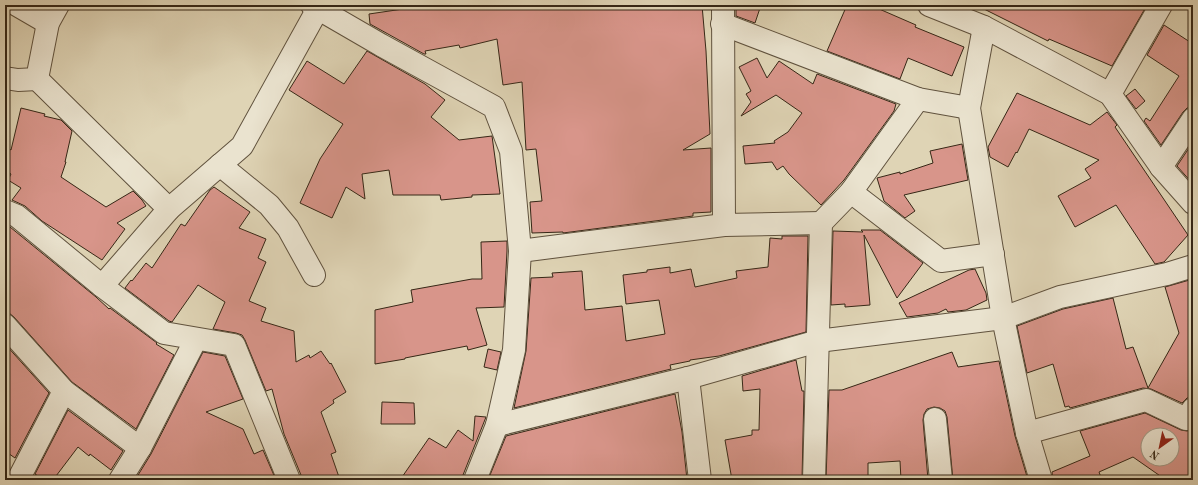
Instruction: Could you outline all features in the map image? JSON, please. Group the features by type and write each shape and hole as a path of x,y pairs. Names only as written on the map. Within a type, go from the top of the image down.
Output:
{"street":[{"path":"17,5 53,14 37,79"},
{"path":"317,6 341,5"},
{"path":"929,5 984,27 1110,94 1161,167 1193,204"},
{"path":"1110,94 1161,5"},
{"path":"102,286 169,209 242,146 317,6"},
{"path":"317,6 381,45 494,107 511,151 520,251 514,350 497,425 475,480"},
{"path":"724,226 723,14 918,99 969,108"},
{"path":"984,27 969,108 1003,318 1027,433 1041,480"},
{"path":"5,78 18,80 37,79 169,209"},
{"path":"814,480 821,223 851,192 918,99"},
{"path":"1161,167 1193,119"},
{"path":"220,165 269,205 288,228 314,275"},
{"path":"851,192 941,261 993,254"},
{"path":"5,211 17,216 102,286 164,333 234,345 289,480"},
{"path":"520,251 724,226 821,223"},
{"path":"497,425 688,378 818,341 1003,318 1060,298 1167,274 1193,266"},
{"path":"5,325 64,391 140,448"},
{"path":"120,480 140,448 196,339"},
{"path":"688,378 700,480"},
{"path":"18,480 64,391"},
{"path":"1027,433 1146,400 1186,419 1193,409"},
{"path":"935,419 941,480"},
{"path":"5,477 8,480"}],"building":[{"path":"430,5 702,5 710,134 683,150 711,148 711,212 693,213 693,216 563,233 532,233 530,202 542,201 536,149 526,150 522,82 503,85 497,39 460,48 459,45 425,51 426,54 424,54 370,24 369,14"},
{"path":"736,5 761,5 755,23 736,16"},
{"path":"847,5 870,5 916,25 915,27 964,47 952,76 908,58 900,79 827,51"},
{"path":"976,5 1147,5 1112,66 1049,39 1048,41"},
{"path":"1164,25 1193,44 1193,107 1187,108 1183,112 1161,145 1144,121 1146,118 1150,121 1179,76 1147,55"},
{"path":"367,51 425,84 445,100 431,117 459,140 492,136 500,194 472,195 472,197 441,200 440,195 393,195 389,170 362,174 365,199 346,187 332,218 300,203 320,159 343,124 289,90 307,61 344,84"},
{"path":"757,58 767,78 779,61 813,84 817,74 896,104 894,111 844,180 821,205 789,174 783,166 777,170 772,162 745,164 743,146 775,143 774,141 788,132 802,113 776,95 741,116 751,102 746,94 751,91 739,67"},
{"path":"1135,89 1145,101 1136,109 1126,96"},
{"path":"1017,93 1090,125 1107,112 1117,125 1115,127 1188,235 1164,262 1155,264 1116,205 1075,227 1058,196 1091,178 1085,169 1099,160 1029,129 1008,167 990,157 988,147"},
{"path":"21,108 61,120 72,131 66,162 61,177 106,207 133,191 146,206 117,223 125,229 102,260 42,221 25,206 12,200 21,188 8,180 11,174 5,170 5,146 11,150"},
{"path":"1193,142 1193,184 1177,166"},
{"path":"962,144 968,180 904,195 915,211 905,218 884,201 877,178 900,172 900,174 933,163 930,151"},
{"path":"214,187 250,212 239,228 266,239 258,258 266,262 249,301 266,308 261,321 294,331 296,362 309,355 310,358 321,351 330,364 331,363 346,392 333,400 334,403 321,412 336,452 331,454 340,480 301,480 301,475 284,434 272,389 266,391 245,340 242,335 213,329 225,302 198,285 172,322 125,288 146,263 152,268 181,224 185,226 210,190"},
{"path":"5,225 10,227 109,309 110,308 157,343 156,344 174,355 136,429 72,382 14,317 9,313 5,313"},
{"path":"861,230 880,230 923,263 897,298 864,235 870,305 845,307 845,304 831,305 833,231 863,232"},
{"path":"782,236 808,236 806,332 719,356 690,360 670,365 671,369 514,408 526,351 531,278 553,277 552,273 582,271 585,310 622,306 626,341 665,334 659,300 626,304 623,275 670,267 670,273 691,269 695,287 737,278 736,271 768,267 770,238 782,239"},
{"path":"507,241 504,307 476,308 487,345 468,350 467,346 375,364 375,310 413,302 411,290 472,279 482,279 481,242"},
{"path":"975,269 986,293 987,300 966,310 948,312 946,309 938,313 907,317 899,303 969,270"},
{"path":"1193,279 1193,397 1187,398 1182,403 1151,389 1143,388 1070,408 1069,406 1065,407 1053,364 1027,373 1017,326 1063,309 1113,298 1126,349 1133,347 1148,388 1179,333 1165,287"},
{"path":"5,344 49,393 15,458 5,451"},
{"path":"488,349 501,352 497,370 484,367"},
{"path":"203,352 225,356 243,399 206,412 243,429 254,454 263,450 276,480 135,480 151,454"},
{"path":"952,352 958,367 999,361 1015,436 1028,480 953,480 947,417 945,411 934,407 927,409 923,420 928,480 901,480 900,461 868,463 868,480 826,480 829,390 842,390"},
{"path":"796,360 802,391 804,391 802,480 732,480 725,440 752,435 752,430 759,430 760,389 743,391 742,376"},
{"path":"675,394 682,432 687,480 488,480 506,436"},
{"path":"382,402 414,403 415,424 381,424"},
{"path":"68,410 123,451 111,470 78,447 53,480 44,480 35,474"},
{"path":"1145,413 1175,427 1140,427 1140,462 1133,457 1099,472 1102,480 1053,480 1052,472 1090,456 1080,431"},
{"path":"475,416 486,417 463,475 463,480 400,480 429,438 446,448 458,430 473,441"},
{"path":"1193,429 1193,480 1166,480 1147,467 1180,467 1180,430 1187,431"}]}
